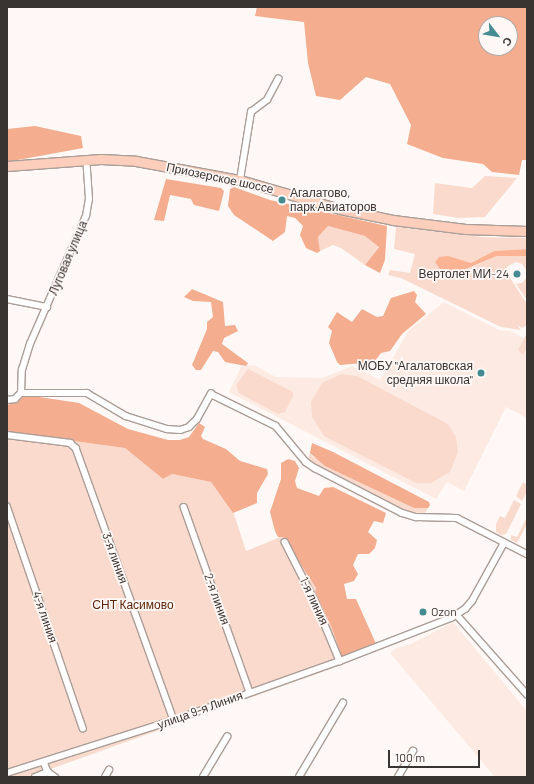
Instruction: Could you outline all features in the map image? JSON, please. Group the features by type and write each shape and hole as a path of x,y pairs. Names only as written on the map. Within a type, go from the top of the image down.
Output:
{"main road":[{"name":"Приозерское шоссе","path":"7,166 93,159 136,161 240,180 347,210 393,220 466,229 527,231"}],"street":[{"path":"240,180 251,112 267,100 278,79"},
{"name":"Луговая улица","path":"21,393 22,370 30,344 86,216 93,159"},
{"name":"Луговая улица","path":"7,299 47,307"},
{"path":"7,400 15,399 21,393 87,393 126,416 167,429 180,430 189,427 197,419 211,394 276,426 306,462 315,468 402,513 416,517 457,518 527,554"},
{"name":"3-я линия","path":"7,435 70,443 76,448 174,720"},
{"name":"4-я линия","path":"7,506 83,728"},
{"name":"2-я линия","path":"184,507 250,692"},
{"name":"1-я линия","path":"285,542 316,603 340,661"},
{"path":"504,543 472,601 457,615 527,694"},
{"name":"улица 9-я Линия","path":"7,773 174,720 340,661 457,615"},
{"path":"299,777 343,703"},
{"path":"202,777 227,737"},
{"path":"398,777 413,751"},
{"path":"44,762 48,772 56,777"},
{"path":"105,777 109,770"},
{"path":"35,777 48,772"}],"shaded area":[{"path":"257,7 527,7 527,160 522,160 519,175 492,172 483,164 443,158 407,144 411,125 390,84 366,77 340,100 316,96 308,63 304,22 255,16"},
{"path":"35,126 81,136 83,148 7,162 7,129"},
{"path":"166,179 221,188 224,191 219,211 194,205 191,199 170,195 164,221 154,220"},
{"path":"234,187 270,200 387,226 385,260 380,273 365,265 379,247 365,236 328,226 318,237 320,251 317,253 306,248 300,235 303,226 295,218 287,216 285,232 273,241 234,215 228,206 230,189"},
{"path":"527,249 527,256 497,256 461,271 440,269 435,262 439,257 448,256 471,263 494,251"},
{"path":"192,289 223,302 225,326 235,325 238,331 224,338 222,344 248,363 246,366 225,362 218,352 213,351 201,370 196,370 192,365 207,329 207,322 213,317 211,302 193,301 184,297"},
{"path":"414,291 417,295 415,302 426,314 402,334 390,351 381,353 374,362 340,365 337,362 329,343 332,331 328,327 337,312 352,322 362,309 377,317 383,316 391,298"},
{"path":"444,302 499,330 510,331 527,340 527,418 506,407 464,491 447,482 436,499 229,392 241,367 254,365 276,377 322,378 352,366 380,380 409,330"},
{"path":"26,395 79,403 128,429 168,440 180,440 189,437 199,423 205,427 201,436 203,439 226,449 240,461 267,469 268,474 257,493 257,503 233,513 211,482 172,474 163,479 125,448 7,432 7,405 16,402"},
{"path":"312,443 333,452 429,502 430,505 428,508 414,508 325,466 310,453"},
{"path":"288,459 295,461 299,468 295,481 297,488 319,496 324,488 333,487 386,513 383,523 374,521 368,532 377,540 375,548 369,554 358,554 353,565 358,574 354,581 344,584 347,599 356,599 377,646 342,657 331,626 315,592 316,588 283,537 278,537 275,531 270,512 281,479 281,463"},
{"path":"453,622 527,711 527,777 495,777 390,653 396,648 411,644"}],"green space":[{"path":"485,176 517,178 485,217 459,218 433,214 435,183 472,188"},
{"path":"328,226 365,236 379,246 365,265 341,248 333,245 320,251 318,237"},
{"path":"396,227 481,237 527,238 527,249 494,251 471,263 467,262 455,271 472,267 497,256 527,256 527,271 522,264 516,262 508,266 505,270 527,304 527,325 522,328 517,325 521,330 501,327 401,278 388,275 390,270 410,273 415,254 394,249"},
{"path":"527,277 527,300 516,284 522,283"},
{"path":"527,333 527,347 523,355 518,350"},
{"path":"248,369 293,392 293,396 285,412 278,414 239,393 236,385"},
{"path":"342,374 357,376 448,424 456,437 458,452 450,472 431,483 416,483 324,436 312,417 311,402 322,383"},
{"name":"СНТ Касимово","path":"7,432 125,448 163,479 172,474 211,482 234,514 246,551 283,536 316,588 315,592 331,626 344,664 28,777 7,777"},
{"path":"310,453 313,457 414,508 428,508 425,513 407,512 315,466 308,461"},
{"path":"523,482 526,484 527,492 522,501 516,496"},
{"path":"514,500 521,504 506,534 501,535 496,532 496,524 500,516 505,518"},
{"path":"527,517 527,524 517,543 511,540 511,535 517,537"}],"place":[{"name":"Агалатово, парк Авиаторов","path":"282,200"},
{"name":"Вертолет МИ-24","path":"517,274"},
{"name":"МОБУ \"Агалатовская средняя школа\"","path":"481,373"},
{"name":"Ozon","path":"423,612"}]}
